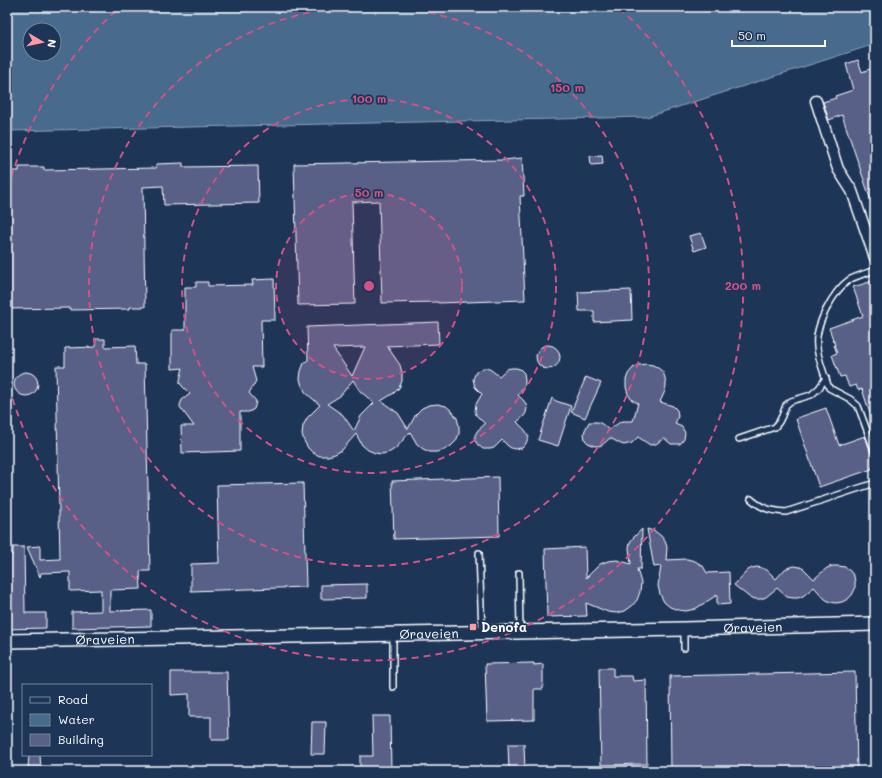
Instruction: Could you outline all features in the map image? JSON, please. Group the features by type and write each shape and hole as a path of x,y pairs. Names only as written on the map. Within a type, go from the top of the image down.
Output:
{"street":[{"path":"816,101 838,169 852,191 875,258"},
{"name":"Øraveien","path":"7,641 684,629 875,624"}],"lane":[{"path":"875,270 850,280 842,287 832,300 823,316 816,338 817,348 829,388 850,399 858,406 875,452"},
{"path":"739,439 775,427 782,416 786,405 791,401 811,394 819,388 826,378"},
{"path":"751,499 762,508 786,512 875,483"},
{"path":"479,553 482,632"},
{"path":"519,573 520,632"},
{"path":"684,629 684,648"},
{"path":"393,634 393,687"}],"water":[{"path":"7,7 875,7 875,44 647,117 7,131"}],"building":[{"path":"858,60 862,72 875,67 875,207 873,207 842,115 829,120 823,102 853,90 846,64"},
{"path":"602,155 603,164 591,165 590,156"},
{"path":"522,158 524,196 520,196 525,300 382,303 379,201 352,202 355,304 298,305 294,164 504,160"},
{"path":"183,163 183,167 258,166 259,203 164,205 163,186 143,187 145,307 130,307 130,309 69,310 69,308 7,309 7,171 19,171 19,167 44,167 44,170 156,168 156,164"},
{"path":"701,233 706,247 694,251 689,236"},
{"path":"274,279 275,320 261,320 262,367 252,367 256,381 249,393 256,401 254,409 249,412 240,412 240,451 182,453 181,426 194,426 180,407 182,400 190,394 180,383 183,368 172,369 172,330 185,330 185,287 196,287 196,282 208,282 208,286 253,285 252,280"},
{"path":"873,281 875,288 875,423 873,423 862,389 858,390 856,385 849,387 845,376 840,377 832,355 837,353 829,328 863,316 853,287"},
{"path":"631,290 632,320 594,322 594,311 579,311 578,292"},
{"path":"438,322 439,344 387,346 400,365 402,381 399,388 394,393 381,401 398,413 408,429 416,414 422,408 429,405 438,404 446,406 457,418 459,434 456,441 444,450 430,452 417,444 410,432 396,448 390,452 382,454 368,450 362,445 356,434 342,450 335,454 320,456 313,453 308,448 302,434 303,426 307,418 320,405 306,393 300,379 304,363 308,360 307,327","holes":["365,347 352,376 333,348","353,380 360,391 374,403 361,416 354,431 343,415 327,404 340,396"]},
{"path":"95,339 105,339 105,347 135,346 136,364 145,364 150,571 140,571 141,589 110,590 110,611 151,610 151,626 72,628 72,612 101,611 101,590 70,591 70,572 41,573 40,577 27,547 40,546 40,560 60,559 56,366 65,366 65,348 96,347"},
{"path":"548,345 553,346 559,352 559,362 553,368 548,369 543,368 537,362 536,357 537,352 543,346"},
{"path":"646,364 653,365 663,372 666,385 660,402 673,406 677,410 678,416 675,424 682,427 685,433 682,442 680,444 671,444 664,438 656,444 650,445 638,437 632,443 624,445 610,438 602,445 598,446 588,443 585,440 584,433 589,422 598,422 609,430 620,422 633,421 638,403 632,400 628,394 626,380 628,374 633,368"},
{"path":"483,368 491,370 499,376 507,369 511,368 520,369 524,373 525,384 518,395 524,401 527,408 524,416 517,422 525,430 529,437 522,448 511,448 502,440 494,448 483,449 475,440 475,435 478,430 485,424 476,415 476,404 482,394 475,387 473,379 476,372"},
{"path":"26,372 35,375 38,384 35,393 26,396 17,393 14,384 17,375"},
{"path":"586,377 601,383 585,418 571,412"},
{"path":"552,398 556,401 571,406 558,446 538,440"},
{"path":"826,408 839,445 865,436 871,453 875,456 875,466 872,467 872,469 819,487 796,419"},
{"path":"498,477 499,536 394,539 392,481"},
{"path":"303,483 306,587 191,591 191,564 219,563 217,485"},
{"path":"642,529 641,569 637,569 641,583 640,592 637,600 632,606 625,611 617,613 608,612 586,603 587,616 547,617 545,549 585,547 586,578 600,564 608,561 617,560 631,564 629,548 630,542"},
{"path":"647,529 656,532 665,541 667,547 666,560 687,559 695,561 703,566 707,573 729,572 730,604 717,605 717,595 695,609 686,611 670,607 664,602 658,586 661,566 654,567"},
{"path":"13,547 24,547 25,613 46,613 46,628 7,629 7,555 13,554"},
{"path":"795,566 804,569 814,579 827,568 832,566 845,567 854,576 855,589 848,599 836,603 825,599 814,587 798,598 787,597 777,588 766,597 755,599 749,597 734,585 748,570 752,568 757,567 767,570 776,579 785,569"},
{"path":"367,584 367,598 321,599 321,585"},
{"path":"534,663 534,665 543,664 543,689 534,690 534,720 487,721 485,664"},
{"path":"599,668 613,668 613,676 632,676 633,681 646,680 647,764 601,765"},
{"path":"171,672 227,672 229,740 211,740 211,717 189,717 189,694 171,695"},
{"path":"855,672 857,771 671,771 670,676"},
{"path":"372,716 390,716 391,771 360,771 360,756 373,756"},
{"path":"312,722 326,722 325,754 311,754"},
{"path":"508,744 524,744 525,771 509,771"},
{"path":"29,756 40,756 41,768 28,768"}],"place":[{"name":"Denofa","path":"473,627"}]}
